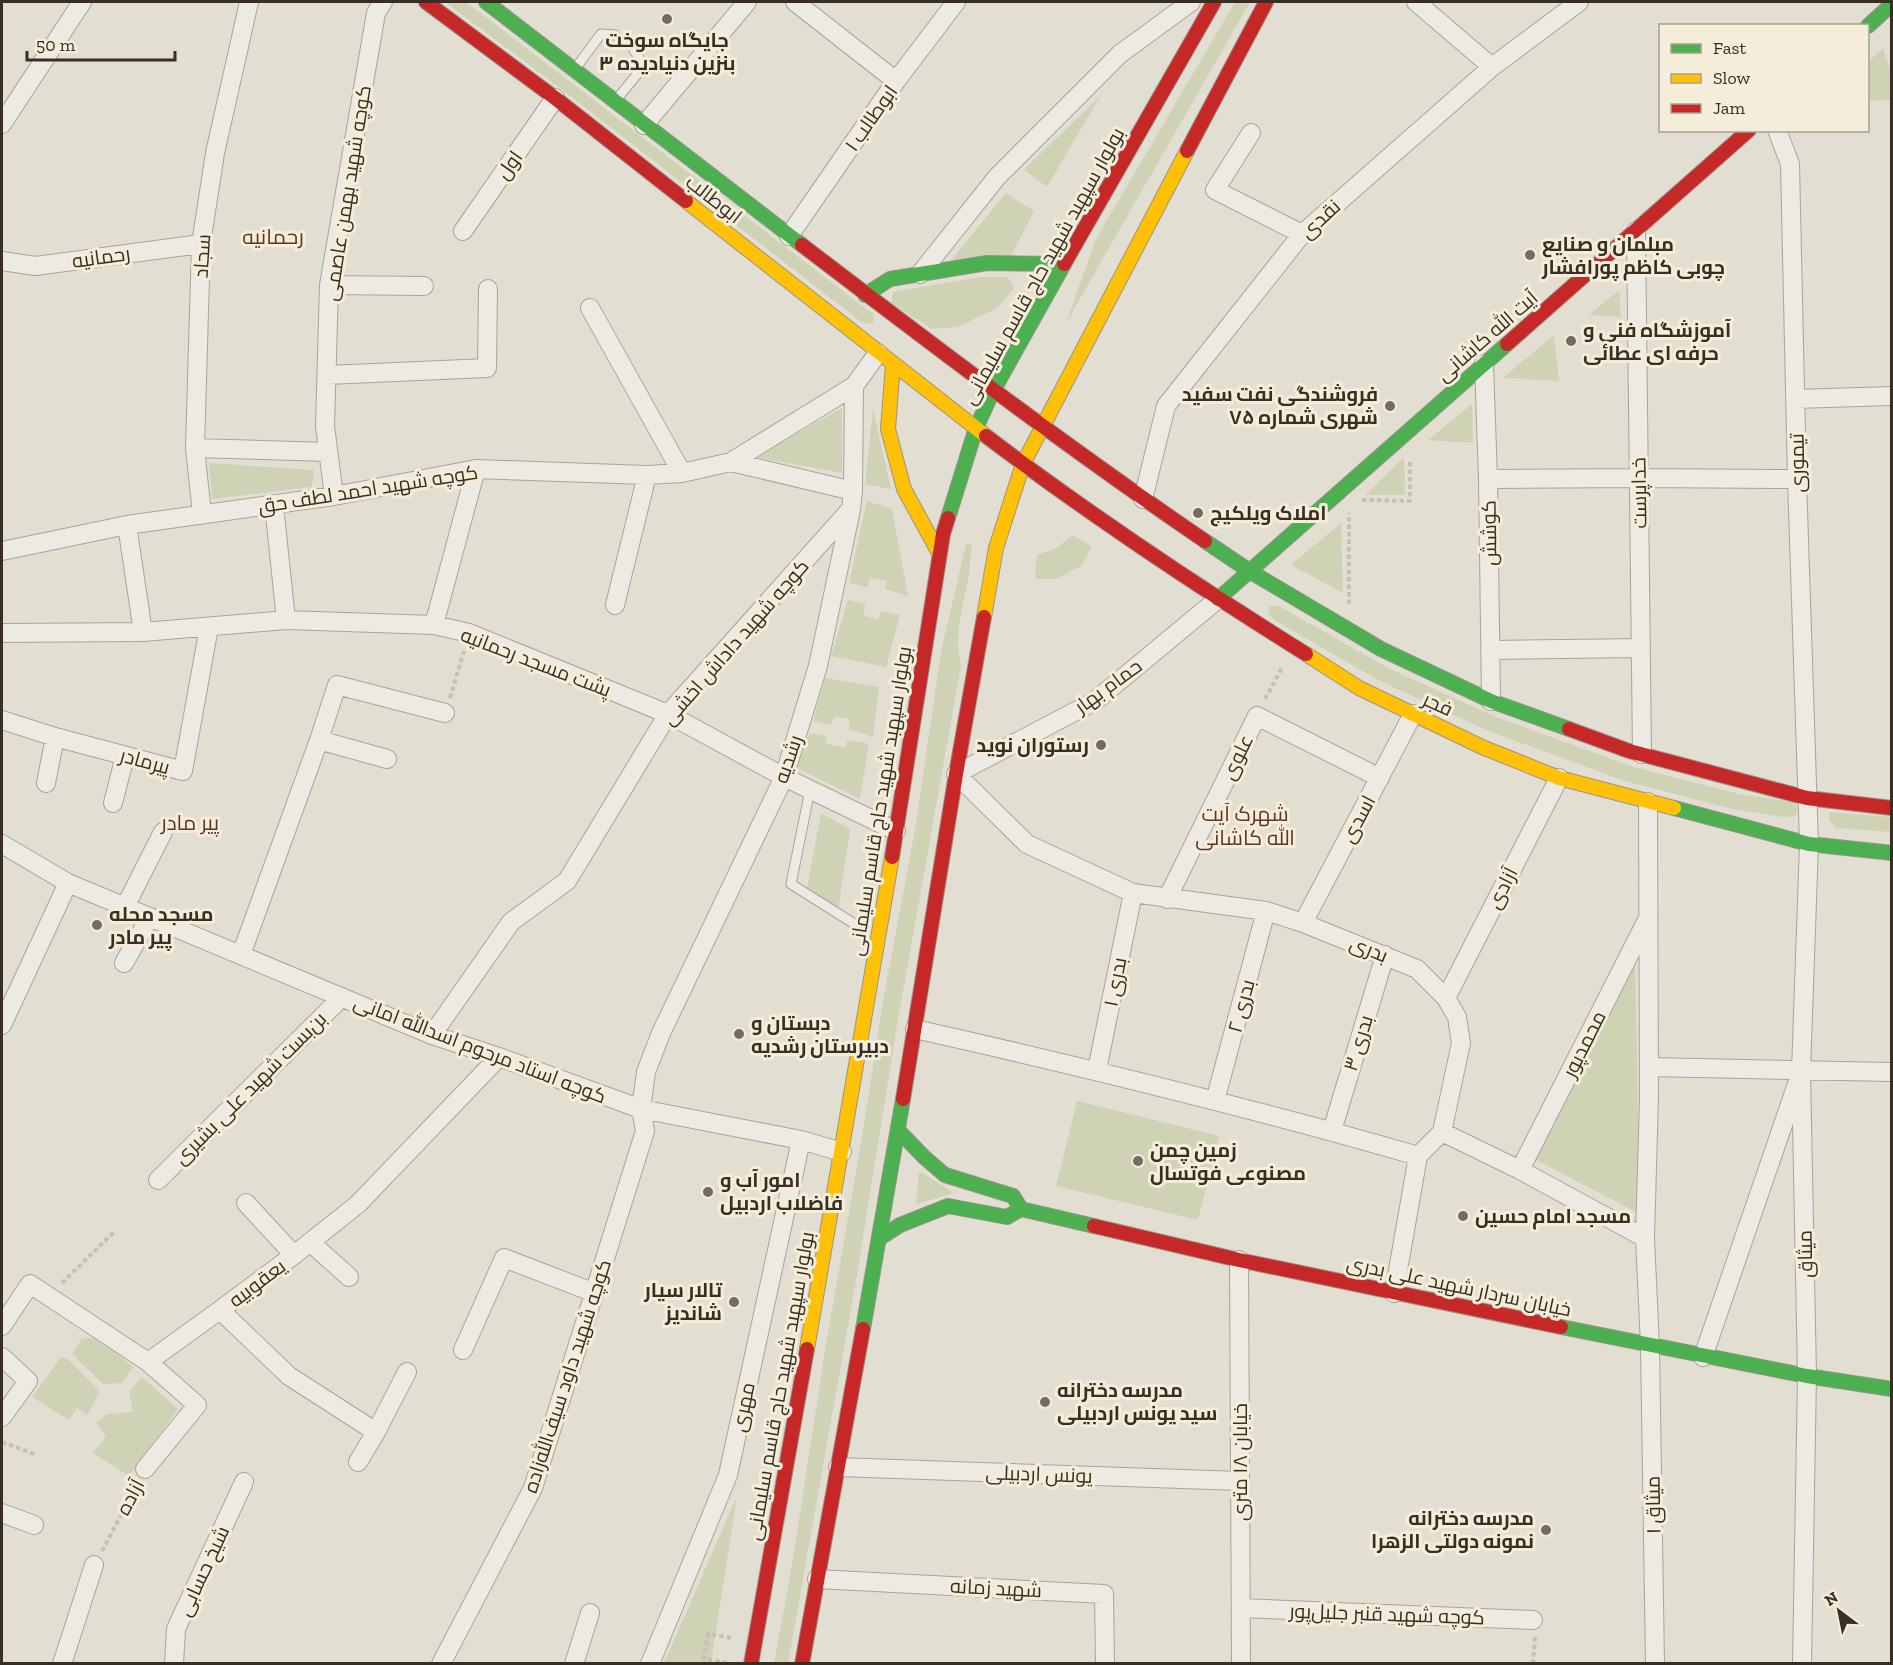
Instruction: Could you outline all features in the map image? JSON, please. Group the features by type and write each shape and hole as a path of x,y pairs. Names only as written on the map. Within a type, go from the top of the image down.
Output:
{"main road":[{"name":"ابوطالب","path":"426,2 555,98 885,359 1023,464"},
{"name":"ابوطالب","path":"486,2 866,295 1043,426"},
{"name":"بولوار سپهبد شهید حاج قاسم سلیمانی","path":"751,1664 842,1152 943,534 976,428 993,391 1214,2"},
{"path":"802,1664 880,1238 956,774 996,548 1023,464 1266,2"},
{"path":"1869,25 1890,11"},
{"name":"آیت الله کاشانی","path":"1218,600 1747,132"},
{"path":"866,295 890,279 987,263 1064,264"},
{"path":"885,359 888,429 904,489 940,555"},
{"name":"فجر","path":"1043,426 1143,499 1251,572 1381,649 1491,702 1629,751 1807,798 1892,808"},
{"name":"فجر","path":"1023,464 1218,600 1293,648 1359,688 1482,747 1559,778 1809,844 1892,853"},
{"name":"خیابان سردار شهید علی بدری","path":"898,1130 945,1175 1013,1196 1022,1209"},
{"name":"خیابان سردار شهید علی بدری","path":"880,1238 900,1225 948,1206 1007,1217 1022,1209 1239,1260 1702,1357 1892,1389"}],"street":[{"path":"2,124 82,2"},
{"name":"سجاد","path":"202,514 195,448 201,244 215,153 249,2"},
{"name":"کوچه شهید بهمن عاصمی","path":"334,496 325,426 329,285 376,13 383,2"},
{"path":"644,125 747,2"},
{"path":"795,2 896,81"},
{"name":"ابوطالب ۱","path":"789,236 896,81 956,2"},
{"path":"920,274 997,177 1120,54 1191,2"},
{"name":"نقدی","path":"1143,499 1166,406 1302,234 1492,67 1579,2"},
{"path":"1424,4 1492,67"},
{"name":"اول","path":"463,231 555,98"},
{"name":"تیموری","path":"1778,132 1790,164 1797,479 1809,844"},
{"path":"1251,133 1215,190 1302,234"},
{"name":"خداپرست","path":"1636,231 1642,754"},
{"name":"رحمانیه","path":"2,261 35,266 201,244"},
{"path":"329,285 424,286"},
{"path":"327,375 487,368 488,289"},
{"path":"590,308 682,473"},
{"name":"کوچه شهید احمد لطف حق","path":"2,551 127,525 334,496 476,469 647,475 682,473 731,462 854,386 885,359"},
{"name":"کوشش","path":"1484,364 1491,702"},
{"name":"رشدیه","path":"641,1109 646,1072 661,1033 784,777 818,666 852,500 854,386"},
{"path":"1796,399 1892,396"},
{"path":"195,448 328,452"},
{"path":"731,462 852,500"},
{"path":"434,625 476,469"},
{"path":"615,605 647,475"},
{"path":"1488,479 1797,479"},
{"name":"کوچه شهید داداش اخشی","path":"432,1035 511,922 567,881 668,714 852,500"},
{"path":"274,505 286,620"},
{"path":"127,525 143,632"},
{"name":"حمام بهار","path":"956,774 1095,701 1218,600"},
{"name":"پشت مسجد رحمانیه","path":"2,633 143,632 286,620 434,625 469,633 668,714 784,777 896,831"},
{"name":"پیرمادر","path":"2,720 55,737 183,771 209,627"},
{"path":"1490,650 1641,648"},
{"path":"241,955 337,685 445,713"},
{"name":"اسدی","path":"1303,923 1413,714"},
{"path":"1257,716 1380,778"},
{"name":"علوی","path":"1167,899 1257,716"},
{"path":"46,783 55,737"},
{"path":"319,740 387,759"},
{"path":"113,802 124,756"},
{"name":"بدری","path":"956,774 1027,844 1133,893 1266,911 1303,923 1417,969 1446,998 1457,1017 1461,1043 1442,1132"},
{"name":"آزادی","path":"1446,998 1559,778"},
{"path":"1648,802 1649,1067 1645,1238 1650,1346"},
{"path":"125,907 163,832"},
{"name":"کوچه استاد مرحوم اسدالله امانی","path":"2,844 68,883 432,1035 497,1059 641,1109 801,1140 842,1152"},
{"name":"میثاق","path":"1802,1664 1807,1376 1801,1071 1809,844"},
{"path":"2,1025 68,883"},
{"name":"بدری ۱","path":"1097,1070 1133,893"},
{"name":"بدری ۲","path":"1215,1101 1266,911"},
{"path":"123,963 150,917"},
{"name":"محمدپور","path":"1520,1170 1648,917"},
{"name":"بدری ۳","path":"1332,1131 1385,955"},
{"name":"بن‌بست شهید علی بشیری","path":"158,1180 342,997"},
{"path":"915,1029 1097,1070 1332,1131 1418,1156"},
{"name":"یعقوبیه","path":"148,1362 294,1255 358,1204 497,1059"},
{"path":"1649,1067 1892,1072"},
{"path":"1702,1357 1801,1071"},
{"name":"کوچه شهید داود سیف‌الله‌زاده","path":"441,1664 533,1488 645,1131 641,1109"},
{"path":"1394,1293 1418,1156 1442,1132 1520,1170 1645,1238"},
{"name":"مهری","path":"650,1664 728,1475 801,1140"},
{"path":"246,1203 294,1255"},
{"path":"310,1242 349,1276"},
{"path":"463,1350 504,1258 595,1293"},
{"name":"خیابان ۱۸ متری","path":"1239,1260 1241,1664"},
{"path":"2,1326 30,1284 148,1362"},
{"path":"220,1310 289,1376 376,1432"},
{"name":"میثاق ۱","path":"1650,1346 1655,1664"},
{"path":"2,1357 28,1381 2,1417"},
{"name":"آزاده","path":"145,1469 197,1404 148,1362"},
{"path":"358,1462 407,1372"},
{"name":"یونس اردبیلی","path":"838,1467 1240,1481"},
{"name":"شیخ حسابی","path":"174,1664 176,1629 244,1482"},
{"path":"2,1513 34,1525"},
{"path":"62,1664 94,1565"},
{"name":"شهید زمانه","path":"817,1579 1104,1594 1105,1664"},
{"name":"کوچه شهید قنبر جلیل‌پور","path":"1241,1608 1533,1620"},
{"path":"574,1664 590,1614"}],"lane":[{"path":"574,70 601,34 615,35"},
{"path":"614,102 644,66 634,50"},
{"path":"810,790 791,884 853,923"}],"path":[{"path":"1332,500 1410,501 1409,431"},
{"path":"1348,628 1350,500"},
{"path":"445,713 469,633"},
{"name":"علوی","path":"1257,716 1293,648"},
{"path":"49,1296 114,1232"},
{"path":"2,1442 37,1455"},
{"name":"آزاده","path":"94,1565 145,1469"},
{"path":"1533,1620 1535,1638 1533,1664"},
{"path":"708,1634 704,1659 731,1664"}],"green space":[{"path":"445,2 466,2 874,315 873,323 860,321 564,91"},
{"path":"1235,2 1250,2 1066,323 1096,239"},
{"path":"1883,48 1891,72 1891,100 1869,101 1869,61"},
{"path":"1101,95 1047,187 1024,170"},
{"path":"1006,193 1034,211 1011,256 948,264"},
{"path":"980,277 1008,277 1014,288 998,308 957,327 932,329 891,303 893,292"},
{"path":"1619,290 1621,317 1589,315"},
{"path":"1554,335 1559,381 1503,378"},
{"path":"1472,404 1473,443 1427,440 1428,440"},
{"path":"842,408 842,473 755,457"},
{"path":"873,409 891,489 865,484"},
{"path":"1404,457 1405,495 1365,495"},
{"path":"209,463 314,470 312,487 212,499"},
{"path":"867,501 892,509 908,596 885,589 887,581 871,578 867,587 849,583"},
{"path":"1341,523 1343,593 1291,565"},
{"path":"1073,535 1092,547 1081,566 1056,579 1035,579 1037,555 1056,548"},
{"path":"966,544 972,545 958,642 961,666 897,1025 857,1275 788,1663 774,1664 884,996 916,824 941,652"},
{"path":"848,600 865,604 864,616 878,619 881,611 900,615 886,667 831,656"},
{"path":"1270,606 1279,606 1388,668 1496,717 1634,767 1739,794 1793,802 1798,808 1795,816 1783,817 1732,809 1625,781 1486,730 1378,680 1274,620 1268,612"},
{"path":"825,678 879,687 873,737 849,729 849,719 834,716 831,725 813,721"},
{"path":"810,733 827,736 826,744 845,747 848,740 869,744 860,799 793,766"},
{"path":"1830,812 1891,817 1891,832 1836,828 1829,820"},
{"path":"821,813 850,829 838,911 806,894"},
{"path":"1635,957 1640,1214 1534,1159"},
{"name":"زمین چمن مصنوعی فوتسال","path":"1077,1101 1219,1136 1198,1220 1056,1186"},
{"path":"919,1171 954,1193 916,1204"},
{"path":"82,1338 98,1338 133,1367 122,1383 103,1384 72,1354"},
{"path":"61,1357 69,1360 100,1392 87,1415 77,1408 69,1420 32,1397"},
{"path":"142,1377 178,1409 129,1476 93,1453 106,1437 96,1422 107,1414 133,1412 129,1392"},
{"path":"737,1496 711,1663 664,1663"}],"traffic: fast":[{"path":"486,2 802,245"},
{"path":"1869,25 1892,4"},
{"path":"865,295 890,279 987,263 1064,264"},
{"path":"948,518 976,428 993,391 1064,264"},
{"path":"1218,599 1507,344"},
{"path":"1205,541 1251,572 1381,649 1491,701 1569,729"},
{"path":"1674,808 1809,844 1892,853"},
{"path":"863,1329 903,1099"},
{"path":"898,1130 945,1175 1013,1196 1021,1209 1094,1226"},
{"path":"880,1238 900,1225 948,1206 1007,1217 1021,1209"},
{"path":"1561,1327 1807,1376 1892,1389"}],"traffic: slow":[{"path":"984,617 996,548 1023,464 1187,151"},
{"path":"686,201 986,436"},
{"path":"893,364 888,429 904,489 940,555"},
{"path":"1306,654 1359,688 1482,747 1559,778 1674,808"},
{"path":"807,1349 892,857"}],"traffic: jam":[{"path":"426,2 555,98 686,201"},
{"path":"1064,264 1214,2"},
{"path":"1187,151 1266,2"},
{"path":"1507,344 1747,132"},
{"path":"802,245 1052,433 1205,541"},
{"path":"986,436 1144,549 1306,654"},
{"path":"892,857 943,534 948,518"},
{"path":"903,1099 984,617"},
{"path":"1569,729 1629,751 1807,798 1892,808"},
{"path":"1094,1226 1239,1260 1561,1327"},
{"path":"802,1664 863,1329"},
{"path":"751,1664 807,1349"}],"place":[{"name":"جایگاه سوخت بنزین دنیادیده ۳","path":"667,19"},
{"name":"مبلمان و صنایع چوبی کاظم پورافشار","path":"1530,255"},
{"name":"آموزشگاه فنی و حرفه ای عطائی","path":"1571,341"},
{"name":"فروشندگی نفت سفید شهری شماره ۷۵","path":"1390,406"},
{"name":"املاک ویلکیج","path":"1198,513"},
{"name":"رستوران نوید","path":"1101,745"},
{"name":"مسجد محله پیر مادر","path":"97,925"},
{"name":"دبستان و دبیرستان رشدیه","path":"739,1034"},
{"name":"زمین چمن مصنوعی فوتسال","path":"1138,1161"},
{"name":"امور آب و فاضلاب اردبیل","path":"708,1192"},
{"name":"مسجد امام حسین","path":"1463,1216"},
{"name":"تالار سیار شاندیز","path":"734,1302"},
{"name":"مدرسه دخترانه سید یونس اردبیلی","path":"1045,1402"},
{"name":"مدرسه دخترانه نمونه دولتی الزهرا","path":"1546,1530"}],"district":[{"name":"رحمانیه","path":"273,237"},
{"name":"پیر مادر","path":"190,823"},
{"name":"شهرک آیت الله کاشانی","path":"1245,826"}]}
